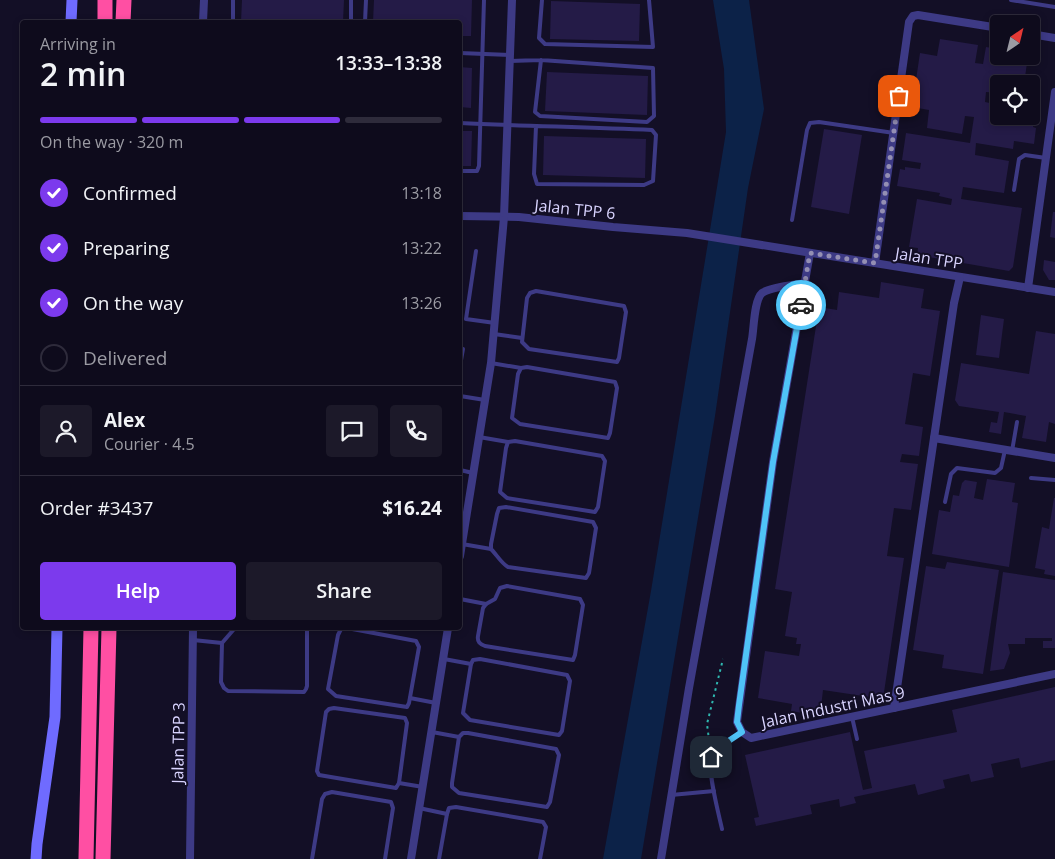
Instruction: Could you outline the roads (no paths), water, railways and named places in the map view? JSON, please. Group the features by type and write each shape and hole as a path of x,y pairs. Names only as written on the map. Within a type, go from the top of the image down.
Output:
{"highway":[{"path":"105,0 105,20"},
{"path":"123,20 124,0"},
{"path":"86,859 91,630"},
{"path":"103,859 109,630"}],"street":[{"path":"72,0 72,20"},
{"path":"203,20 204,0"},
{"path":"462,538 491,363 494,334 504,216 512,0"},
{"path":"875,263 909,22 913,16 918,15 990,27"},
{"path":"1040,36 1055,38"},
{"path":"1028,288 1055,92"},
{"name":"Jalan TPP 6","path":"462,216 504,216 687,233 769,246"},
{"name":"Jalan TPP","path":"769,246 1055,292"},
{"name":"Jalan Industri Mas 9","path":"810,253 773,462 758,566 737,722 742,732 751,738 1055,674"},
{"path":"894,708 954,303 960,277"},
{"path":"661,859 689,688 758,300 763,293 771,289 805,283"},
{"path":"934,438 1055,458"},
{"path":"36,859 55,718 57,630"},
{"name":"Jalan TPP 3","path":"190,859 193,630"},
{"path":"411,859 448,630"}],"lane":[{"path":"233,0 233,20"},
{"path":"351,0 351,20"},
{"path":"365,20 366,0"},
{"path":"462,171 477,171 479,166 484,0"},
{"path":"542,0 539,38 545,44 653,47 649,0"},
{"path":"1011,0 1036,2 1055,7"},
{"path":"462,53 653,68 654,116 647,122 540,116 535,112 541,60"},
{"path":"792,220 807,130 810,123 819,122 894,132"},
{"path":"462,123 652,130 656,135 653,181 644,185 538,184 534,174 536,126"},
{"path":"1014,190 1019,159 1025,155 1046,158"},
{"path":"476,251 466,319 495,323"},
{"path":"536,291 624,306 626,312 617,362 529,349 522,342 522,338 527,298 530,293 536,291"},
{"path":"494,334 522,338"},
{"path":"462,355 463,349"},
{"path":"491,363 521,368 527,367 614,382 617,388 608,438 529,426 515,422 512,418 518,374 521,368"},
{"path":"462,396 485,400"},
{"path":"946,502 951,474 957,468 995,473 1001,468 1017,422"},
{"path":"479,437 508,442 515,441 602,456 605,461 598,507 595,512 516,500 503,496 500,492 508,442"},
{"path":"462,470 473,473"},
{"path":"1031,478 1055,480"},
{"path":"462,544 491,549 498,555 503,564 508,567 586,578 589,573 596,528 593,522 586,520 506,507 499,508 496,514 491,549"},
{"path":"462,599 486,604 495,598 500,588 507,586 580,599 583,605 573,660 494,648 480,644 478,636 483,608 486,604"},
{"path":"233,630 222,644 221,682 228,691 304,692 307,686 307,630"},
{"path":"341,630 338,635 328,689 331,694 402,708 407,707 419,647 416,641 358,630"},
{"path":"193,640 222,644"},
{"path":"443,658 471,664"},
{"path":"480,659 567,676 570,681 560,736 466,718 462,714 471,664 474,660 480,659"},
{"path":"410,698 436,703"},
{"path":"334,708 405,718 407,723 399,783 396,788 392,788 319,775 316,771 326,712 329,709 334,708"},
{"path":"852,717 857,739"},
{"path":"431,732 459,737"},
{"path":"468,732 556,749 559,755 550,802 547,807 468,795 455,791 452,787 459,737 463,733 468,732"},
{"path":"722,829 710,768 711,757 718,748 742,732"},
{"path":"399,783 422,787"},
{"path":"672,794 714,791"},
{"path":"312,859 322,800 325,794 332,792 391,802 393,808 385,859"},
{"path":"439,859 446,814 449,808 456,807 543,822 546,827 540,859"},
{"path":"419,808 446,814"}],"water":[{"path":"713,0 749,0 764,109 748,188 715,416 641,859 603,859 651,591 726,132 724,69"}]}
